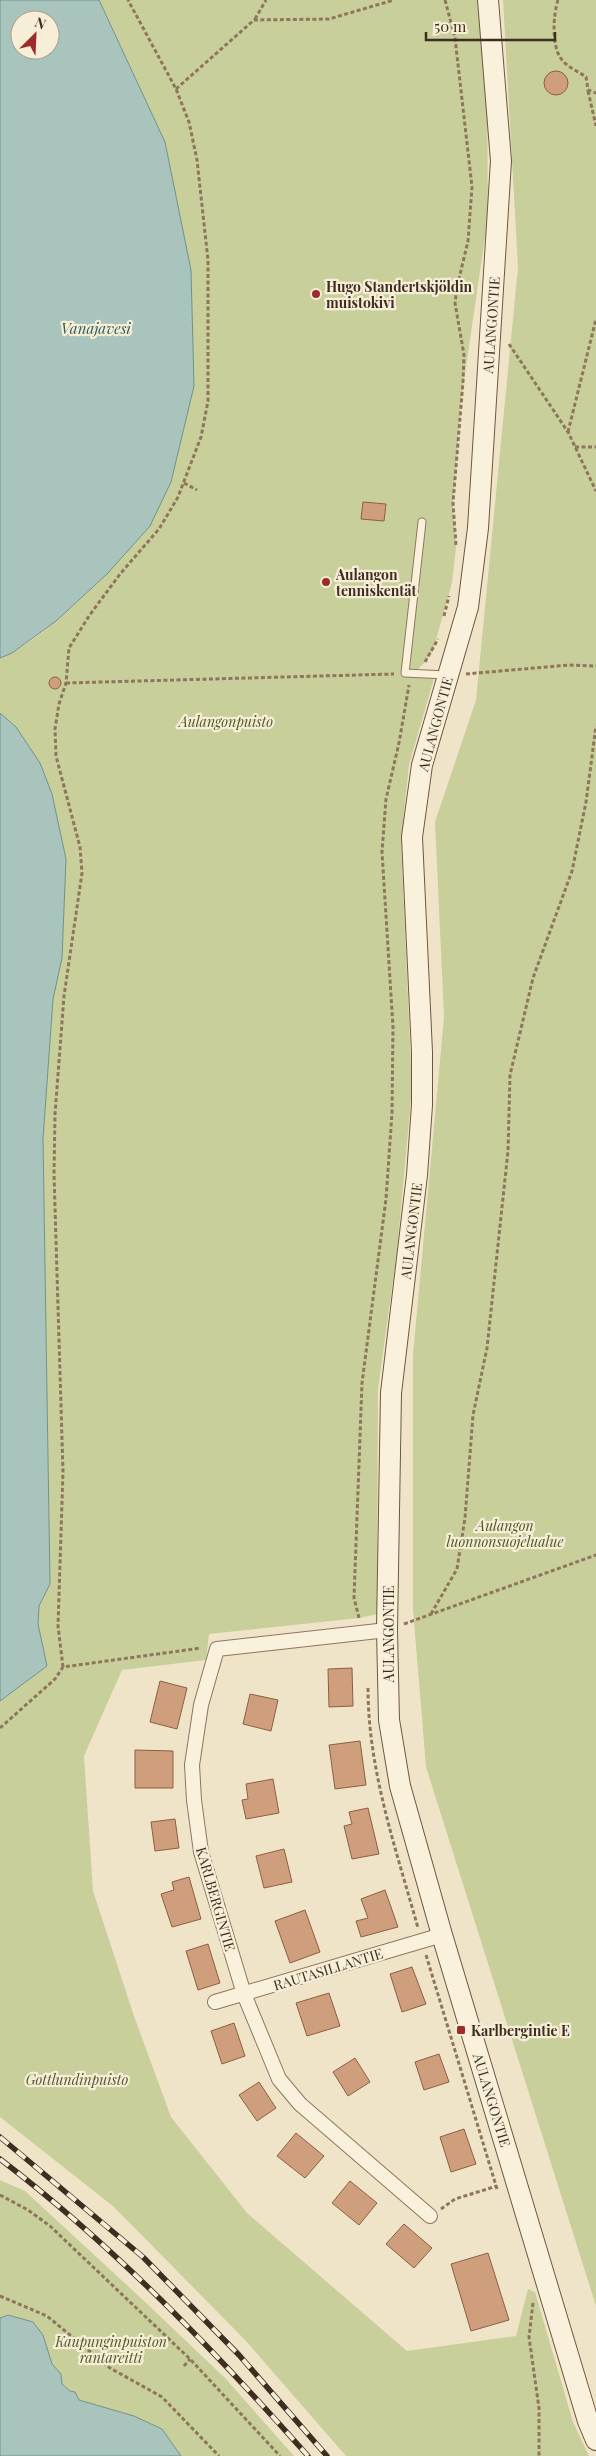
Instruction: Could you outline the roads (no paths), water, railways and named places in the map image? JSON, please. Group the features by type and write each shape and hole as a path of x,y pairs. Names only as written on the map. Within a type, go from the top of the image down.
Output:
{"main road":[{"name":"AULANGONTIE","path":"488,0 501,161 478,528 468,607 422,765 412,837 422,1052 422,1105 416,1184 391,1393 387,1630 389,1720 400,1786 442,1935 588,2420 596,2440"}],"street":[{"name":"KARLBERGINTIE","path":"387,1630 217,1649 201,1706 192,1765 193,1783 202,1852 244,1994 279,2079 300,2104 430,2216"},
{"name":"RAUTASILLANTIE","path":"215,2002 442,1935"}],"lane":[{"path":"422,522 405,673 448,676"}],"water":[{"name":"Vanajavesi","path":"0,0 99,0 165,142 191,270 194,386 171,482 150,526 107,574 56,621 12,653 0,658"},
{"path":"0,713 16,727 40,763 52,794 66,859 62,958 53,999 43,1139 50,1584 39,1606 38,1624 47,1666 0,1701"},
{"path":"8,2315 33,2322 43,2335 52,2364 61,2374 62,2384 70,2391 75,2392 79,2400 134,2416 162,2429 181,2456 0,2456 0,2318"}],"railway":[{"path":"0,2137 143,2257 239,2355 327,2456"},
{"path":"0,2159 42,2192 123,2263 199,2338 308,2456"}],"place":[{"name":"Hugo Standertskjöldin muistokivi","path":"316,294"},
{"name":"Aulangon tenniskentät","path":"326,582"},
{"name":"Karlbergintie E","path":"461,2030"}],"park label":[{"name":"Aulangonpuisto","path":"226,721"},
{"name":"Aulangon luonnonsuojelualue","path":"505,1534"},
{"name":"Gottlundinpuisto","path":"77,2079"},
{"name":"Kaupunginpuiston rantareitti","path":"111,2350"}]}
